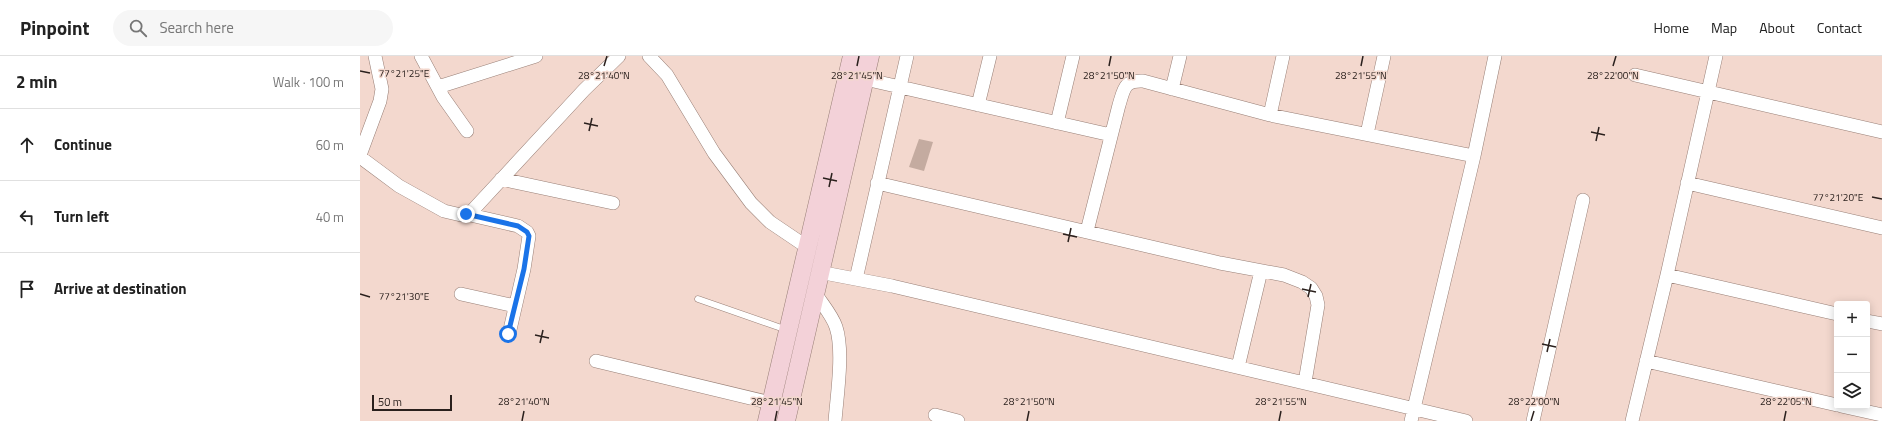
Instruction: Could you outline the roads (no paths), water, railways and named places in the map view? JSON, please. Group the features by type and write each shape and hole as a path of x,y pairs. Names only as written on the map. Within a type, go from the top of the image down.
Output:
{"street":[{"path":"375,56 382,89 380,101 360,156 394,183 444,211 453,214 466,214 518,226 527,232 529,244 508,334"},
{"path":"421,56 438,87 467,131"},
{"path":"438,87 536,56"},
{"path":"466,214 472,211 584,90 619,56"},
{"path":"649,56 663,70 671,81 714,153 751,203 770,222 807,247"},
{"path":"767,421 852,56"},
{"path":"786,421 819,272 870,56"},
{"path":"856,279 907,56"},
{"path":"978,105 990,56"},
{"path":"1057,123 1073,56"},
{"path":"1172,89 1180,56"},
{"path":"1270,115 1283,56"},
{"path":"1367,134 1384,56"},
{"path":"1413,415 1474,156 1495,56"},
{"path":"1632,421 1667,275 1716,56"},
{"path":"1635,75 1882,132"},
{"path":"865,79 1111,135"},
{"path":"1087,231 1123,90 1128,83 1133,81 1143,81 1270,115 1474,156"},
{"path":"501,179 613,203"},
{"path":"1687,183 1882,228"},
{"path":"877,184 1284,275 1302,282 1311,288 1316,296 1318,305 1304,382"},
{"path":"1533,421 1583,200"},
{"path":"1238,367 1261,271"},
{"path":"819,272 856,279 1304,382 1413,415 1466,421"},
{"path":"1667,275 1834,313"},
{"path":"815,293 831,316 839,341 835,421"},
{"path":"461,294 515,306"},
{"path":"1870,322 1882,324"},
{"path":"596,361 771,403"},
{"path":"1646,361 1834,404"},
{"path":"1853,409 1882,416"},
{"path":"935,415 958,421"}],"lane":[{"path":"698,299 788,330"}]}
